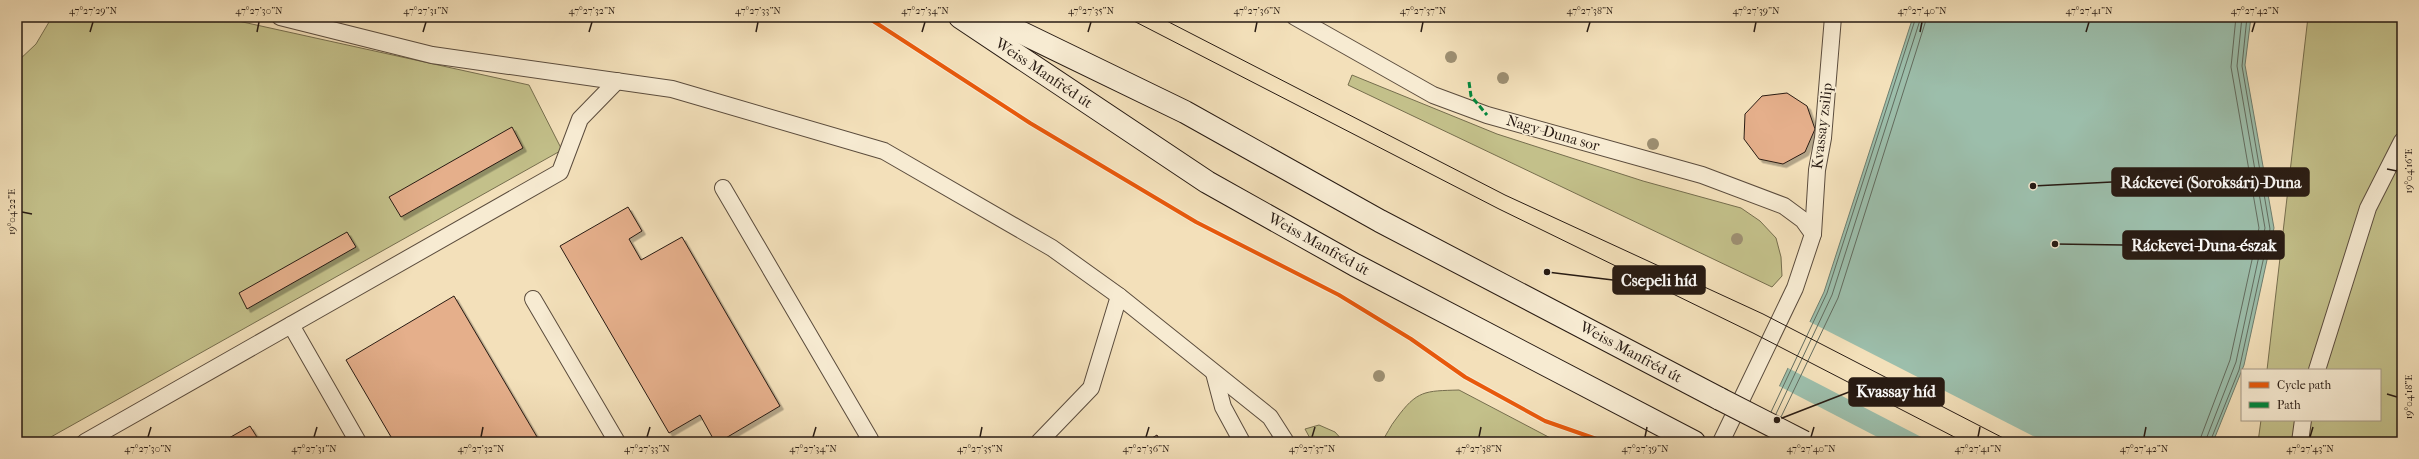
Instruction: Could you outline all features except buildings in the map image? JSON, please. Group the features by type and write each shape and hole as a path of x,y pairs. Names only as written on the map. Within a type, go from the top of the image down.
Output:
{"main road":[{"name":"Weiss Manfréd út","path":"960,17 1207,182 1355,265 1694,442"},
{"name":"Weiss Manfréd út","path":"989,17 1185,112 1380,221 1804,442"}],"lane":[{"path":"280,17 432,55 672,89 884,151 1052,248 1119,296 1270,417 1286,442"},
{"name":"Nagy-Duna sor","path":"1295,17 1433,95 1487,115 1702,175 1784,206 1803,220 1813,234"},
{"name":"Kvassay zsilip","path":"1722,442 1795,288 1813,234 1817,170 1823,138 1833,17"},
{"path":"85,442 560,172 580,118 618,81"},
{"path":"2317,369 2368,208 2402,141"},
{"path":"723,188 870,439 865,442"},
{"path":"1039,442 1091,388 1119,296"},
{"path":"533,299 617,442"},
{"path":"291,325 358,442"},
{"path":"1214,373 1223,407 1242,442"},
{"path":"2300,442 2303,421"}],"path":[{"path":"1534,442 1536,438"}],"shaded area":[{"path":"52,17 220,17 529,85 562,150 42,442 17,442 17,62 36,44"},
{"path":"2308,17 2402,17 2402,442 2258,442 2261,421 2381,421 2381,369 2267,369"},
{"path":"1352,75 1497,134 1643,181 1741,208 1760,221 1776,238 1781,257 1782,276 1772,287 1348,85"},
{"path":"1459,390 1558,442 1381,442 1403,409 1416,397 1430,392"},
{"path":"1319,425 1335,432 1344,442 1312,442 1305,429"}],"water":[{"path":"1913,17 2251,17 2245,65 2274,228 2244,365 2241,369 2241,372 2213,442 1753,442 1824,292"}],"pier":[{"path":"1808,321 2045,442 1931,442 1786,367"},
{"path":"1777,385 1887,442 1751,442"}],"tram line":[{"path":"1126,17 1499,209 1753,333 1964,442"},
{"path":"1159,17 1505,195 1763,314 2011,442"}],"marked path":[{"path":"1469,82 1471,96 1487,115"}],"cycle path":[{"path":"867,17 1030,123 1196,222 1339,295 1411,339 1465,377 1545,421 1605,442"}],"place":[{"name":"Ráckevei (Soroksári)-Duna","path":"2033,186"},
{"name":"Ráckevei-Duna-észak","path":"2055,244"},
{"name":"Csepeli híd","path":"1547,272"},
{"name":"Kvassay híd","path":"1777,420"}]}
